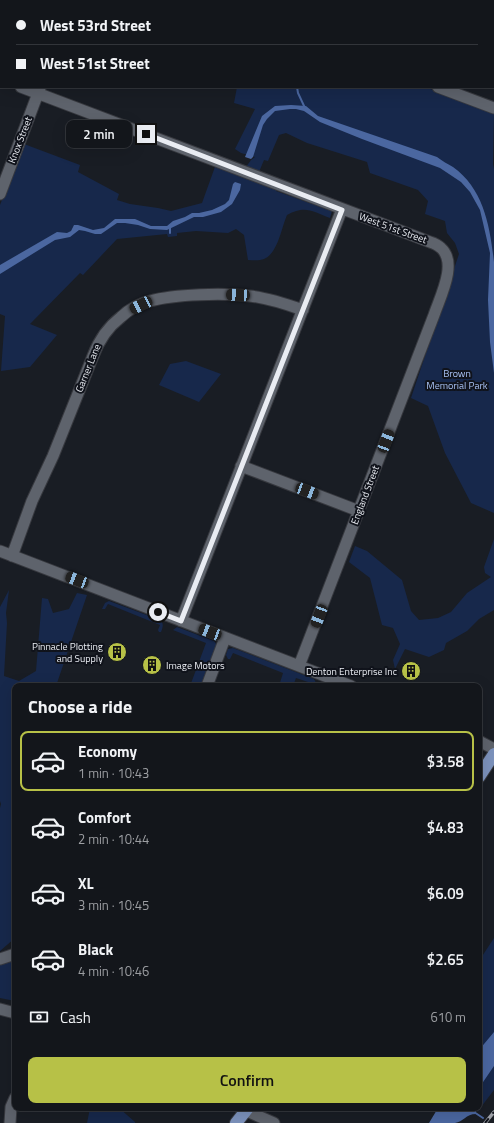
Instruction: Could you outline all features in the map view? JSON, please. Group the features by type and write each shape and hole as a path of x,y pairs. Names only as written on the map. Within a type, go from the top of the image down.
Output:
{"main road":[{"path":"482,772 494,754"},
{"path":"236,1123 244,1111"}],"street":[{"name":"West 51st Street","path":"27,88 39,90 342,210 430,242 441,247 446,255"},
{"path":"441,88 494,108"},
{"name":"Knox Street","path":"0,194 2,182 39,90"},
{"path":"181,621 342,210"},
{"name":"England Street","path":"299,666 431,322 449,266 446,255"},
{"name":"Garner Lane","path":"12,556 32,501 56,450 97,346 110,326 122,316 149,301 166,298 204,295 250,296 279,302 303,310"},
{"path":"241,466 359,511"},
{"path":"0,551 343,683"},
{"path":"208,683 225,638"},
{"path":"482,743 494,750"},
{"path":"0,959 12,955"},
{"path":"0,1009 12,1012"},
{"path":"10,1123 12,1105"},
{"path":"249,1111 274,1123"}],"green space":[{"name":"Brown Memorial Park","path":"237,88 428,88 494,113 494,513 471,503 445,453 428,406 411,398 459,254 455,243 447,233 445,221 425,214 428,201 418,190 370,173 367,162 307,143 286,133 279,135 268,161 264,160 259,172 246,167 255,157 241,153 235,149 255,109 234,103"},
{"path":"24,144 80,165 78,172 119,194 117,200 130,204 171,211 202,203 216,164 277,188 276,191 332,211 330,218 308,210 299,210 287,215 273,252 269,256 260,260 248,260 244,235 236,229 228,233 196,231 177,233 177,236 168,237 167,234 117,239 83,275 80,273 30,324 57,335 30,367 1,371 5,316 0,314 0,205"},
{"path":"186,361 221,374 199,402 159,385 170,364"},
{"path":"494,539 494,610 479,619 467,631 446,643 444,650 429,657 405,649 395,669 393,660 400,644 393,628 382,625 370,578 349,562 355,546 367,551 402,580 411,611 419,620 438,618 451,612 467,593 491,577 485,573 484,567"},
{"path":"9,590 6,613 7,623 4,676 19,681 36,671 42,598 48,599 53,613 69,609 77,593 87,595 57,683 12,683 12,941 0,951 1,804 0,607"},
{"path":"109,601 160,620 163,625 161,632 158,630 160,625 108,604 105,609 102,609 105,603"},
{"path":"177,627 214,641 217,645 204,683 191,683 206,643 173,630"},
{"path":"233,648 314,679 316,683 311,683 296,678 294,683 280,683 283,673 233,653 230,659 228,659 226,655 228,649"},
{"path":"494,938 494,1090 482,1106 482,956"},
{"path":"12,960 12,1000 0,998 0,964"},
{"path":"89,1111 122,1111 135,1122 135,1123 87,1123"}],"shaded area":[{"path":"275,106 306,106 318,116 437,157 453,167 472,186 479,197 484,210 494,262 494,373 490,342 488,300 490,253 480,210 470,192 461,182 440,168 320,122 304,111 296,109 275,111 263,125 253,157 251,159 245,157 262,116"},
{"path":"235,182 241,184 240,190 232,204 221,212 203,217 194,217 167,230 150,229 138,225 117,223 101,234 79,230 70,237 55,240 0,274 0,265 57,232 67,233 71,231 74,225 93,230 104,228 115,219 135,219 151,226 167,226 173,221 192,213 212,210 225,204 229,200 233,184"},
{"path":"494,1032 494,1066 482,1084 482,1046"},
{"path":"436,1111 476,1111 476,1114 470,1115 455,1123 429,1123"}],"waterway":[{"path":"297,88 305,108"},
{"path":"170,227 170,233"},
{"path":"474,1112 483,1118"}],"railway":[{"path":"485,1123 494,1112"}],"place":[{"name":"Pinnacle Plotting and Supply","path":"117,652"},
{"name":"Image Motors","path":"152,665"},
{"name":"Denton Enterprise Inc","path":"411,671"}],"route":[{"path":"146,134 342,210 181,621 158,612"}]}
